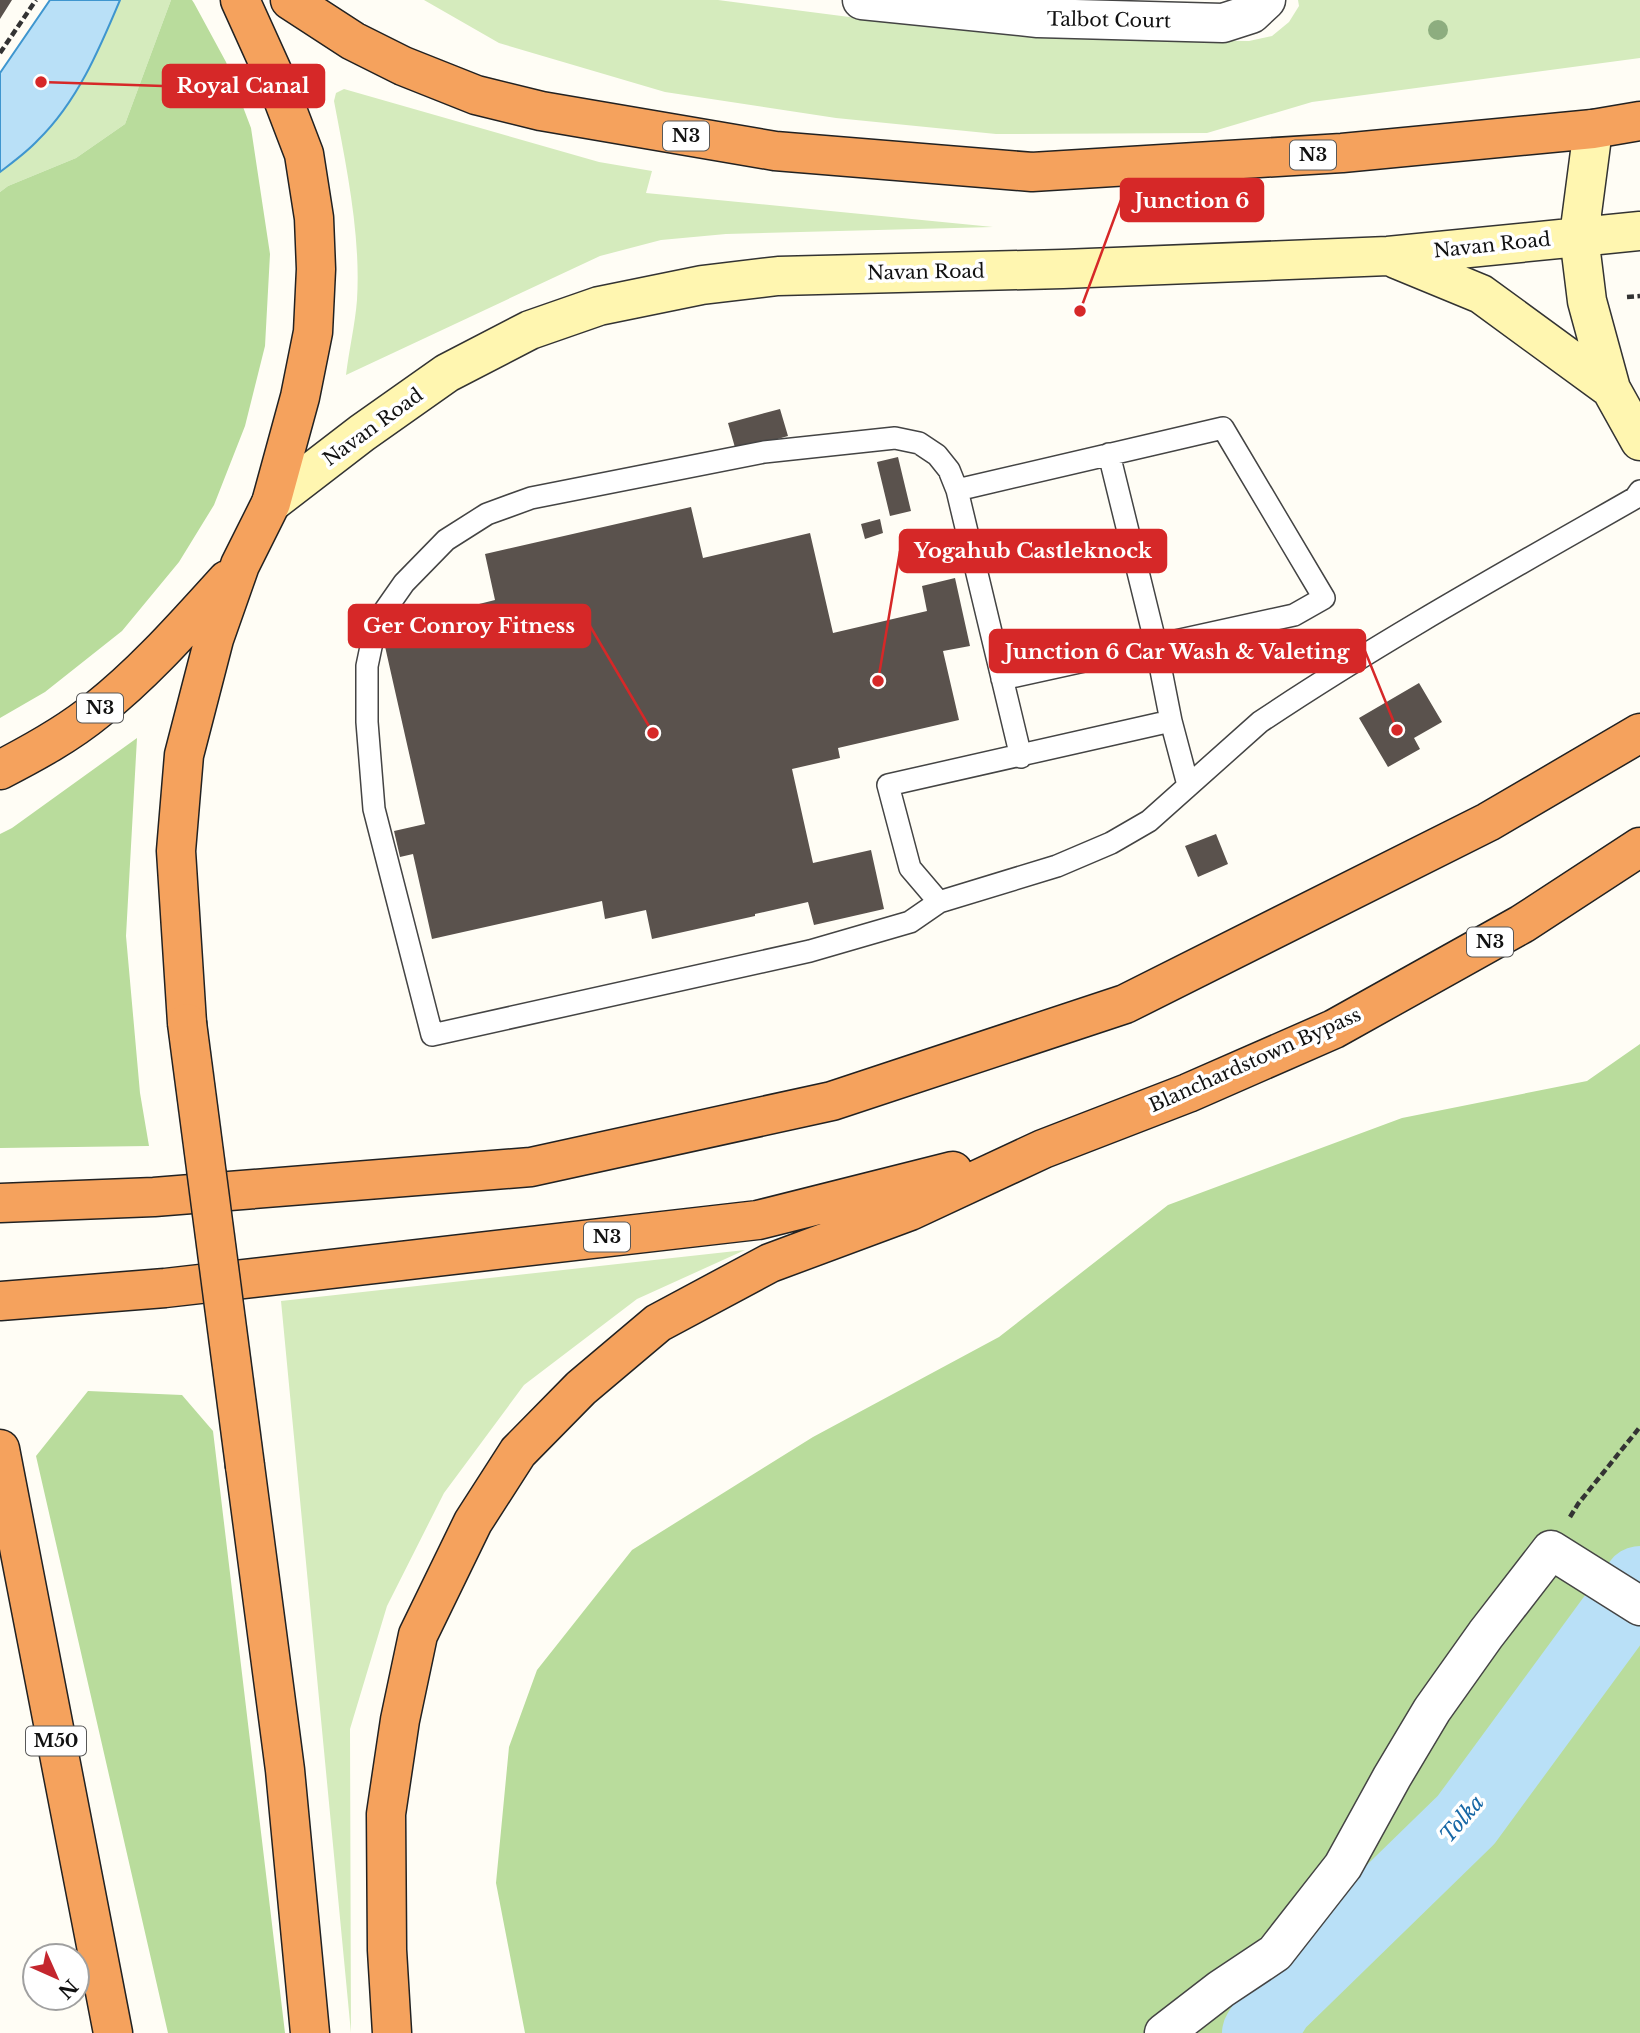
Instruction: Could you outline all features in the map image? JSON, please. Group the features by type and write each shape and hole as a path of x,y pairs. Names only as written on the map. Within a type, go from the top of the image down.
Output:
{"highway":[{"name":"N3","path":"16,761 96,711 160,654 240,565 271,503 300,397 313,332 316,269 314,218 304,154 273,73 240,0"},
{"name":"N3","path":"289,0 353,41 403,66 476,95 541,111 775,151 1032,172 1342,153 1593,129 1640,121"},
{"path":"240,565 214,639 184,755 176,851 187,1024 285,1770 310,2033"},
{"path":"0,1203 155,1197 531,1167 832,1101 1125,1004 1488,822 1640,733"},
{"name":"Blanchardstown Bypass","path":"1043,1149 1188,1093 1334,1029 1522,924 1640,847"},
{"name":"N3","path":"0,1301 165,1288 758,1220 1043,1149"},
{"path":"392,2033 387,1950 386,1814 400,1720 418,1635 473,1522 518,1452 581,1388 657,1324 770,1263 910,1211 1043,1149"},
{"name":"M50","path":"0,1450 113,2033"}],"main road":[{"path":"1593,129 1578,236 1587,301 1611,389 1640,441"},
{"name":"Navan Road","path":"271,503 362,433 447,373 530,330 599,306 702,285 778,276 1063,269 1388,256 1640,231"},
{"path":"1388,256 1481,294 1611,389"}],"street":[{"name":"Talbot Court","path":"862,0 1038,18 1223,23 1251,14 1266,0"},
{"path":"1164,2033 1221,1989 1275,1953 1343,1866 1432,1710 1494,1623 1552,1549 1640,1606"}],"lane":[{"path":"957,490 1223,428 1324,598 1294,615 1002,679"},
{"path":"1021,757 957,490 949,470 937,455 919,443 895,438 764,452 531,498 487,514 446,540 412,574 376,623 367,666 367,722 374,809 432,1035 810,951 910,922 939,902 1057,866 1111,843 1149,821 1274,712 1342,669 1635,498 1640,491"},
{"path":"1109,454 1188,785"},
{"path":"939,902 910,868 888,785 1171,721"}],"path":[{"path":"0,53 36,0"},
{"path":"1552,1549 1578,1504 1640,1427"}],"green space":[{"path":"120,0 171,0 125,124 76,158 8,186 0,192 0,172 38,141 91,65"},
{"path":"171,0 192,0 194,3 226,62 251,128 270,254 265,346 245,426 214,505 179,562 122,631 45,692 0,718 0,192 8,186 76,158 125,124"},
{"path":"424,0 718,0 927,27 1133,40 1249,41 1272,36 1289,22 1299,6 1298,0 1640,0 1640,58 1312,102 1207,133 996,134 836,118 665,92 499,43"},
{"path":"344,89 599,162 652,171 646,193 993,227 726,234 661,240 600,256 346,375 358,275 352,200 334,101 336,93"},
{"path":"137,738 126,936 140,1093 149,1146 0,1148 0,834"},
{"path":"1640,1044 1640,2033 525,2033 496,1883 509,1747 537,1670 632,1550 813,1437 999,1337 1168,1205 1402,1118 1587,1081"},
{"path":"745,1250 637,1299 524,1385 444,1493 387,1606 350,1729 351,2033 281,1301"},
{"path":"88,1391 182,1395 213,1431 285,2033 168,2033 36,1456"}],"water":[{"path":"50,0 120,0 76,92 34,144 0,172 0,73"}],"building":[{"path":"0,0 12,0 0,19"},
{"path":"780,409 788,436 736,451 728,423"},
{"path":"898,457 911,511 890,516 877,462"},
{"path":"691,507 703,558 810,533 833,633 927,611 922,586 955,578 970,646 943,651 959,720 838,748 840,758 792,769 813,863 871,850 884,909 814,925 808,902 652,939 646,910 605,919 602,901 432,939 413,854 400,857 394,831 425,824 384,642 470,622 467,607 495,600 485,554"},
{"path":"880,519 883,533 865,539 861,524"},
{"path":"1419,683 1442,722 1414,738 1420,749 1388,767 1359,718"},
{"path":"1216,834 1228,864 1198,877 1185,846"}],"waterway":[{"name":"Tolka","path":"1259,2033 1277,2004 1466,1820 1640,1583"}],"place":[{"name":"Royal Canal","path":"41,82"},
{"name":"Junction 6","path":"1080,311"},
{"name":"Yogahub Castleknock","path":"878,681"},
{"name":"Junction 6 Car Wash & Valeting","path":"1397,730"},
{"name":"Ger Conroy Fitness","path":"653,733"}]}
